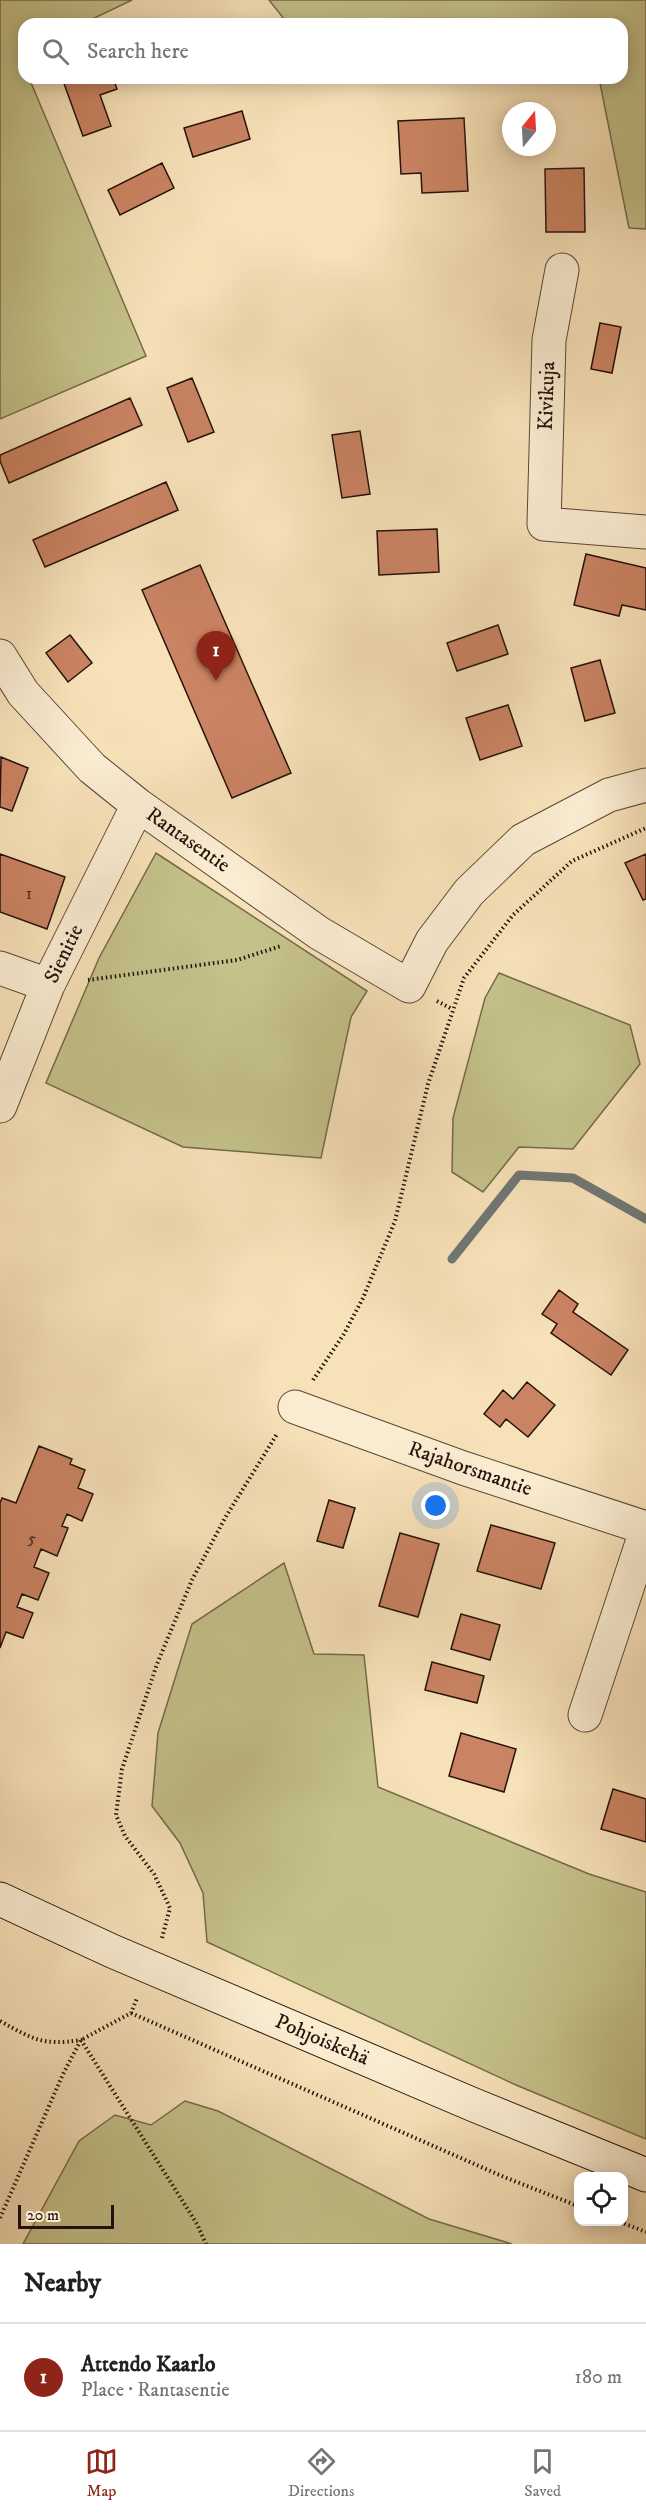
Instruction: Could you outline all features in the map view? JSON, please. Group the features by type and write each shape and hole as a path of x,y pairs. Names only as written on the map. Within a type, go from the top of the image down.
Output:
{"street":[{"name":"Kivikuja","path":"562,270 549,340 544,524 646,532"},
{"name":"Rantasentie","path":"0,656 23,693 92,768 138,805 319,933 410,986 432,941 469,892 523,840 609,795 646,785"},
{"name":"Sienitie","path":"0,1106 48,985 138,805"},
{"path":"0,968 48,985"},
{"name":"Rajahorsmantie","path":"295,1407 463,1468 646,1529"},
{"path":"585,1715 646,1529"},
{"name":"Pohjoiskehä","path":"0,1899 474,2105 646,2175"}],"path":[{"path":"0,2021 31,2038 57,2044 81,2040 130,2013 164,1934 170,1908 154,1874 125,1836 116,1815 122,1769 157,1664 192,1580 225,1518 349,1325 363,1298 395,1221 428,1084 464,978 513,915 572,861 646,828"},
{"path":"48,985 237,960 319,933"},
{"path":"130,2013 494,2172 574,2204"},
{"path":"0,2218 63,2074 81,2040"},
{"path":"81,2040 197,2224 206,2244"},
{"path":"628,2225 646,2232"}],"shaded area":[{"path":"0,0 132,0 94,18 18,18 18,84 32,84 146,356 0,419"},
{"path":"269,0 646,0 646,229 629,228 600,84 628,84 628,18 283,18"},
{"path":"156,853 367,991 351,1017 321,1158 183,1147 46,1083 99,958"},
{"path":"499,973 630,1025 640,1064 573,1149 519,1147 483,1192 452,1172 453,1118 485,998"},
{"path":"284,1563 314,1654 364,1655 378,1787 589,1874 646,1892 646,2139 516,2085 207,1942 203,1893 180,1843 152,1806 158,1733 192,1624"},
{"path":"185,2101 218,2111 429,2219 512,2244 23,2244 79,2141 115,2115 151,2125"}],"building":[{"path":"64,84 115,84 117,89 100,95 111,126 83,136"},
{"path":"242,111 250,139 193,157 184,128"},
{"path":"464,118 468,191 422,193 421,173 401,174 398,121"},
{"path":"162,163 174,188 120,215 108,190"},
{"path":"584,168 585,232 546,232 545,169"},
{"path":"600,323 621,327 612,373 591,369"},
{"path":"192,378 214,432 188,442 167,388"},
{"path":"130,398 142,425 9,483 0,461 0,455"},
{"path":"360,431 370,494 342,498 332,435"},
{"path":"166,482 178,510 45,567 33,540"},
{"path":"437,529 439,572 379,575 377,531"},
{"path":"586,554 646,568 646,610 622,605 619,616 574,605"},
{"path":"200,565 291,773 232,798 142,590"},
{"path":"498,625 508,654 457,671 447,643"},
{"path":"70,635 92,663 68,682 46,653"},
{"path":"600,660 615,713 585,721 571,668"},
{"path":"508,705 522,746 480,760 466,718"},
{"path":"1,757 28,768 12,811 0,807"},
{"path":"0,854 65,877 47,929 0,912"},
{"path":"646,854 646,899 643,900 625,863"},
{"path":"559,1290 578,1304 573,1312 628,1350 611,1375 551,1333 557,1324 542,1314"},
{"path":"527,1382 555,1405 528,1437 506,1419 500,1427 484,1414 503,1390 513,1399"},
{"path":"39,1446 72,1459 70,1464 85,1470 78,1488 93,1494 82,1521 67,1514 62,1526 68,1528 57,1556 41,1549 34,1567 49,1573 38,1600 22,1594 17,1607 33,1613 23,1638 6,1632 0,1648 0,1503 2,1498 16,1503"},
{"path":"329,1500 355,1508 343,1548 317,1541"},
{"path":"491,1525 555,1543 541,1589 477,1571"},
{"path":"400,1533 439,1544 418,1617 379,1606"},
{"path":"461,1614 500,1625 490,1660 451,1649"},
{"path":"432,1662 484,1676 477,1703 425,1690"},
{"path":"461,1733 516,1749 504,1792 449,1776"},
{"path":"613,1789 646,1799 646,1842 601,1829"}],"waterway":[{"path":"452,1259 519,1175 573,1178 646,1219"}],"place":[{"name":"Attendo Kaarlo","path":"216,681"}]}
